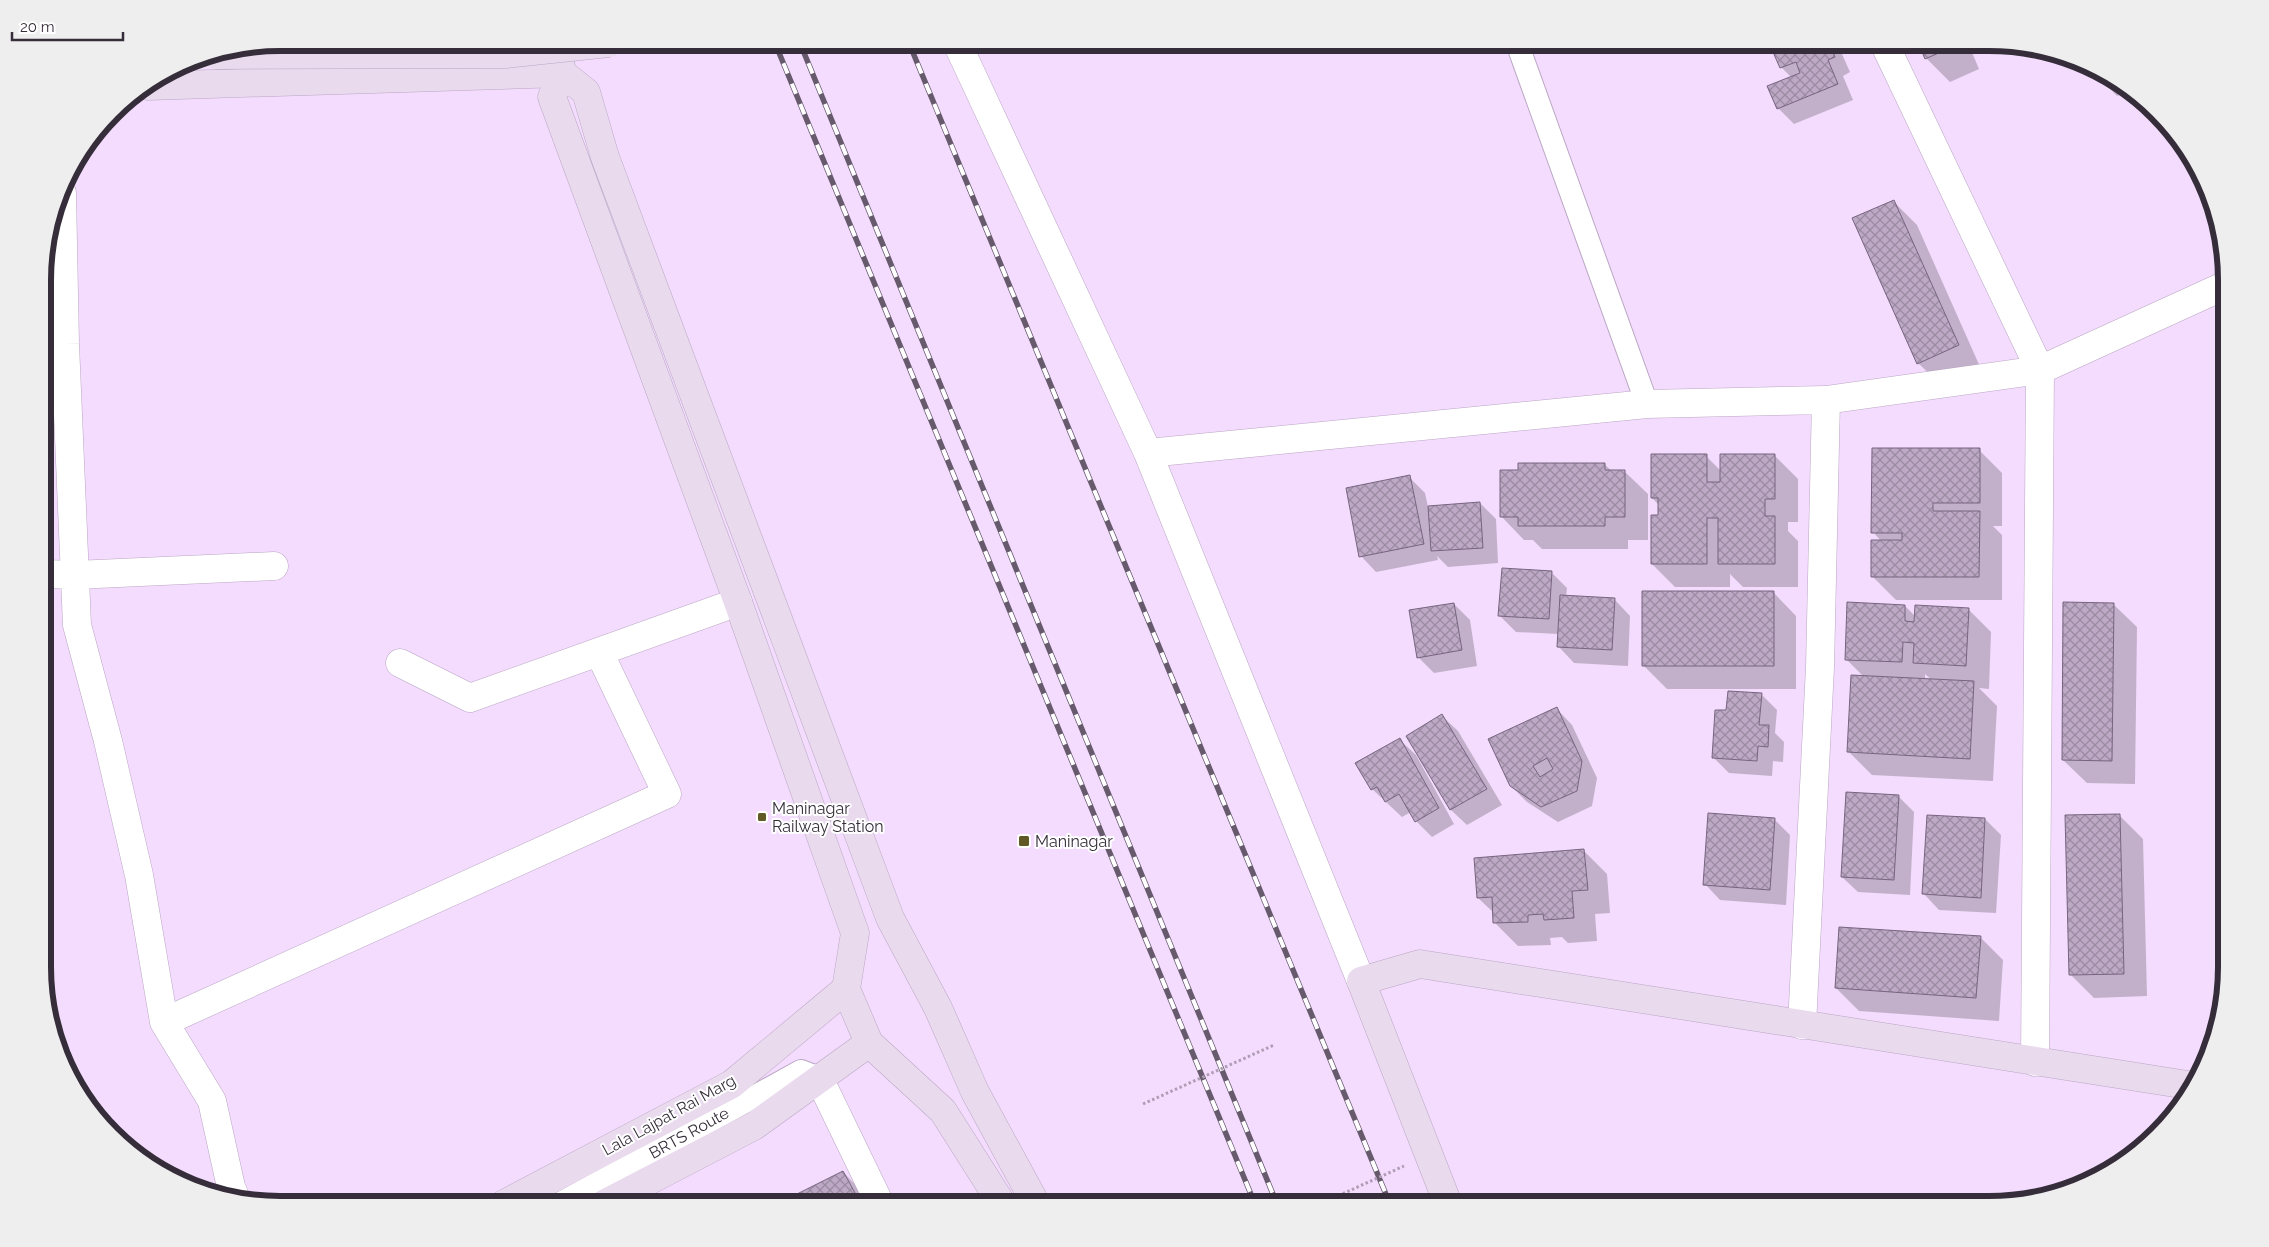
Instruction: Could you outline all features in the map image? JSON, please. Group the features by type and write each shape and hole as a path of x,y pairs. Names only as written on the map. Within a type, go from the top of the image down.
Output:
{"street":[{"path":"240,55 506,54 532,51"},
{"path":"558,51 562,73 552,97 738,602 856,933 846,989 869,1043 943,1111 997,1196"},
{"path":"962,51 1148,453 1361,981 1445,1196"},
{"path":"1888,51 2040,370 2035,1062"},
{"path":"160,86 562,73 586,92 609,166 890,918 938,1008 975,1092 1032,1196"},
{"path":"62,209 65,344 78,625 108,741 139,875 164,1022 212,1101 232,1190"},
{"path":"1148,453 1647,404 1826,400 2040,370 2218,289"},
{"path":"1802,1025 1820,667 1826,400"},
{"path":"51,574 75,575 274,566"},
{"path":"400,663 470,698 738,602"},
{"path":"164,1022 667,794 599,652"},
{"path":"856,933 890,918"},
{"path":"1361,981 1420,964 2185,1085"},
{"name":"Lala Lajpat Rai Marg","path":"519,1196 732,1084 846,989"},
{"path":"619,1196 754,1126 869,1043"},
{"path":"819,1078 876,1196"},
{"path":"943,1111 975,1092"}],"lane":[{"path":"1520,51 1647,404"},
{"name":"BRTS Route","path":"574,1196 801,1071 819,1078"}],"path":[{"path":"1143,1104 1274,1045"},
{"path":"1338,1196 1404,1166"}],"building":[{"path":"1773,51 1832,51 1835,57 1828,60 1838,84 1777,109 1767,86 1800,73 1796,62 1780,68"},
{"path":"1922,51 1943,51 1925,59"},
{"path":"1894,200 1959,345 1917,364 1852,218"},
{"path":"1872,448 1980,448 1980,503 1933,503 1933,511 1980,511 1979,577 1871,577 1871,540 1902,540 1902,533 1871,533"},
{"path":"1651,454 1707,454 1707,482 1720,482 1720,454 1775,454 1775,499 1765,499 1765,516 1775,516 1775,564 1718,564 1718,518 1707,518 1707,564 1651,564 1651,515 1658,515 1658,498 1651,498"},
{"path":"1518,463 1605,463 1605,470 1625,470 1625,517 1605,517 1605,526 1518,526 1518,517 1500,517 1500,470 1518,470"},
{"path":"1410,475 1424,544 1359,557 1346,488"},
{"path":"1480,502 1483,548 1431,551 1428,506"},
{"path":"1502,568 1552,571 1549,619 1498,616"},
{"path":"1642,591 1774,591 1774,666 1642,666"},
{"path":"1560,595 1615,598 1612,650 1557,647"},
{"path":"1847,602 1905,605 1905,621 1914,622 1915,605 1969,608 1966,666 1913,663 1914,643 1903,642 1902,662 1845,660"},
{"path":"2063,602 2114,603 2112,761 2062,760"},
{"path":"1454,603 1462,650 1417,658 1409,610"},
{"path":"1851,675 1974,681 1970,759 1847,752"},
{"path":"1728,691 1762,693 1759,725 1769,725 1768,747 1758,746 1757,761 1712,758 1715,710 1726,710"},
{"path":"1557,707 1582,761 1577,791 1541,807 1510,786 1488,739","holes":["1547,758 1553,769 1540,777 1533,766"]},
{"path":"1442,714 1487,789 1450,810 1406,736"},
{"path":"1400,738 1439,808 1415,822 1399,794 1385,802 1377,787 1371,790 1355,763"},
{"path":"1846,792 1899,795 1894,880 1841,877"},
{"path":"1708,813 1775,818 1770,890 1703,885"},
{"path":"2120,814 2124,974 2069,975 2065,815"},
{"path":"1927,815 1985,818 1981,898 1922,894"},
{"path":"1584,849 1588,890 1572,891 1574,918 1544,920 1543,914 1528,915 1528,922 1493,923 1492,897 1477,898 1474,858"},
{"path":"1839,927 1981,936 1976,998 1835,988"},
{"path":"843,1171 857,1196 793,1196"}],"railway":[{"path":"778,51 1252,1196"},
{"path":"803,51 1274,1196"},
{"path":"912,51 1387,1196"}],"place":[{"name":"Maninagar Railway Station","path":"762,817"},
{"name":"Maninagar","path":"1024,841"}]}
